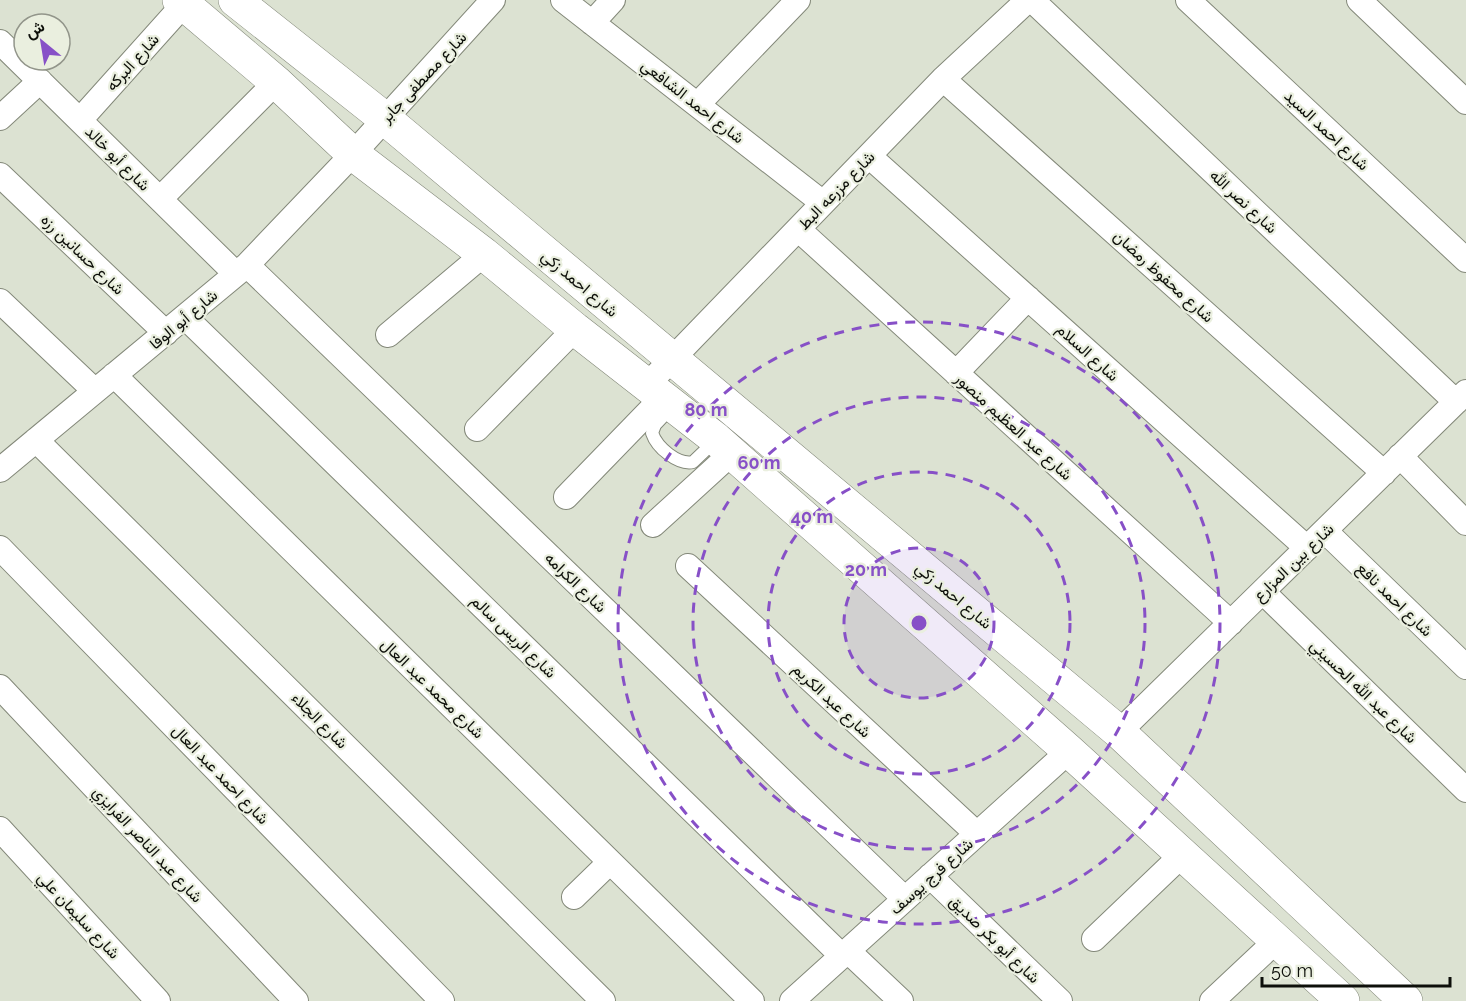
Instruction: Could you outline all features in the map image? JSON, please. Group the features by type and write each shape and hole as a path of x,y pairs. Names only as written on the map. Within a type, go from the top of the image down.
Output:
{"street":[{"name":"شارع احمد زكي","path":"235,0 384,118 1119,732 1406,1001"},
{"name":"شارع مصطفى جابر","path":"353,154 494,0"},
{"name":"شارع احمد الشافعي","path":"563,0 823,203"},
{"path":"592,23 614,0"},
{"path":"698,104 797,0"},
{"name":"شارع احمد السيد","path":"1188,0 1466,260"},
{"path":"1359,0 1466,102"},
{"path":"182,2 276,82 353,154 484,254 667,405 1069,751 1344,1001"},
{"name":"شارع البركه","path":"80,120 182,2"},
{"name":"شارع مزرعه البط","path":"566,497 667,405 671,359 1022,2"},
{"name":"شارع نصر الله","path":"1022,2 1461,397"},
{"name":"شارع أبو خالد","path":"0,42 160,199 242,269"},
{"name":"شارع محفوظ رمضان","path":"944,79 1392,465 1466,523"},
{"path":"0,118 40,81"},
{"path":"160,199 276,82"},
{"name":"شارع أبو الوفا","path":"5,457 36,440 242,269 353,154"},
{"name":"شارع السلام","path":"869,156 1307,548"},
{"name":"شارع حسانين رزه","path":"0,175 166,333"},
{"name":"شارع عبد العظيم منصور","path":"798,229 1231,623"},
{"path":"388,335 484,254"},
{"name":"شارع الكرامه","path":"242,269 905,899"},
{"path":"956,373 1028,298"},
{"path":"0,301 95,391"},
{"name":"شارع الريس سالم","path":"185,317 845,953 901,1001"},
{"path":"477,429 575,329"},
{"name":"شارع محمد عبد العال","path":"114,375 752,1001"},
{"name":"شارع بين المزارع","path":"1119,732 1461,397"},
{"name":"شارع الجلاء","path":"36,440 603,1001"},
{"path":"654,525 713,446"},
{"name":"شارع احمد نافع","path":"1325,531 1466,667"},
{"name":"شارع احمد عبد العال","path":"0,548 442,1001"},
{"name":"شارع عبد الكريم","path":"688,566 977,834"},
{"name":"شارع عبد الله الحسيني","path":"1263,592 1466,790"},
{"name":"شارع عبد الناصر الفرايزي","path":"0,687 296,1001"},
{"name":"شارع فرج يوسف","path":"792,1001 1069,751"},
{"name":"شارع سليمان علي","path":"0,830 158,1001"},
{"path":"1094,939 1182,855"},
{"path":"574,897 610,862"},
{"name":"شارع أبو بكر صديق","path":"930,876 1060,1001"},
{"path":"1212,1001 1277,940"}]}
